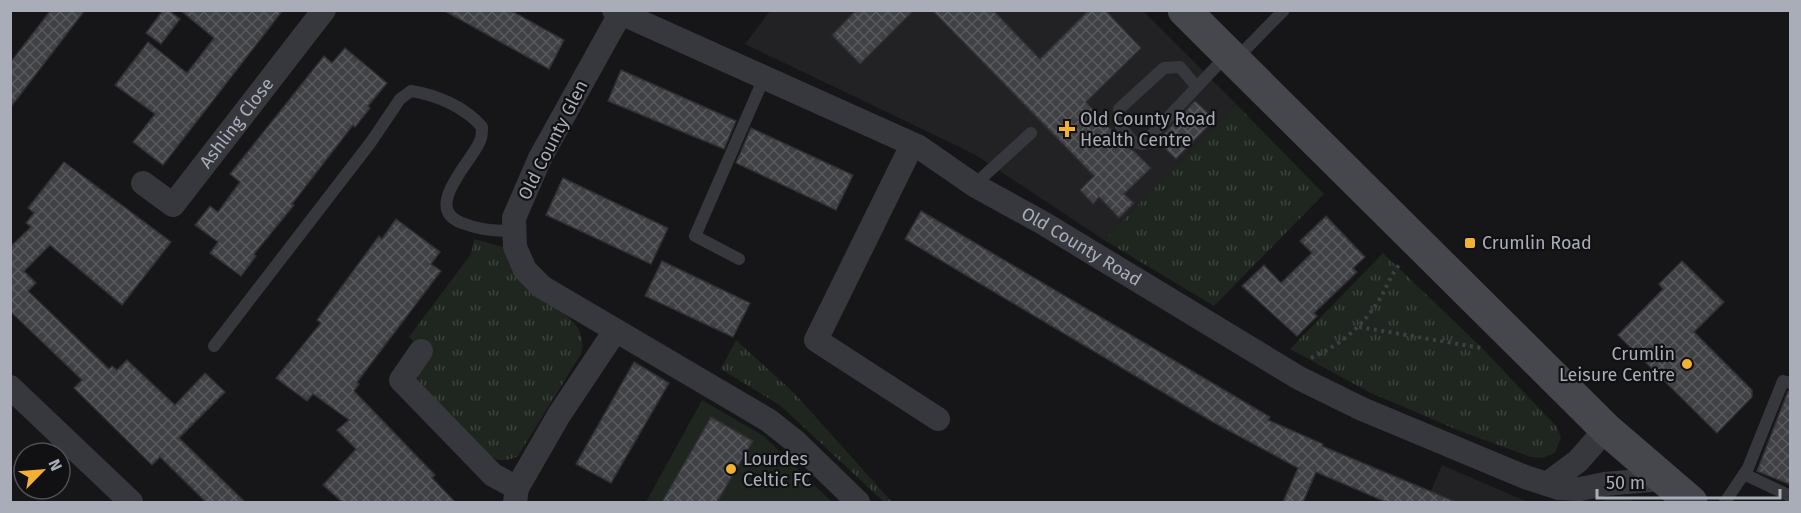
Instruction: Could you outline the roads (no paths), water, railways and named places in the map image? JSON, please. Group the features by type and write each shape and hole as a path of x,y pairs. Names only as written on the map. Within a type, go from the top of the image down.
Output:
{"main road":[{"path":"1184,10 1606,429 1691,502"}],"street":[{"name":"Ashling Close","path":"143,183 172,206 324,10"},
{"name":"Old County Road","path":"617,12 912,145 974,185 1043,223 1299,378 1362,409 1559,488 1580,489 1605,484 1662,479"},
{"name":"Old County Glen","path":"617,12 540,158 514,218 515,247 525,270 542,287 615,331 696,375 768,420 796,442 858,502"},
{"path":"912,145 816,340 938,418"},
{"path":"422,351 401,380 493,475 516,495 559,415 615,331"},
{"path":"10,387 131,502"},
{"path":"1548,484 1578,461 1606,429"}],"lane":[{"path":"1196,86 1180,68 1164,68 1119,109 1121,127 1133,142 1143,144 1196,86 1284,10"},
{"path":"739,259 695,236 764,78"},
{"path":"214,346 371,142 400,99 411,91 430,94 472,116 482,127 480,140 446,197 446,211 451,219 480,228 513,230"},
{"path":"974,185 1031,133"},
{"path":"1725,502 1744,474 1783,381 1791,383"},
{"path":"1744,474 1791,496"}],"place":[{"name":"Old County Road Health Centre","path":"1067,129"},
{"name":"Crumlin Road","path":"1470,243"},
{"name":"Crumlin Leisure Centre","path":"1687,364"},
{"name":"Lourdes Celtic FC","path":"731,469"}]}
